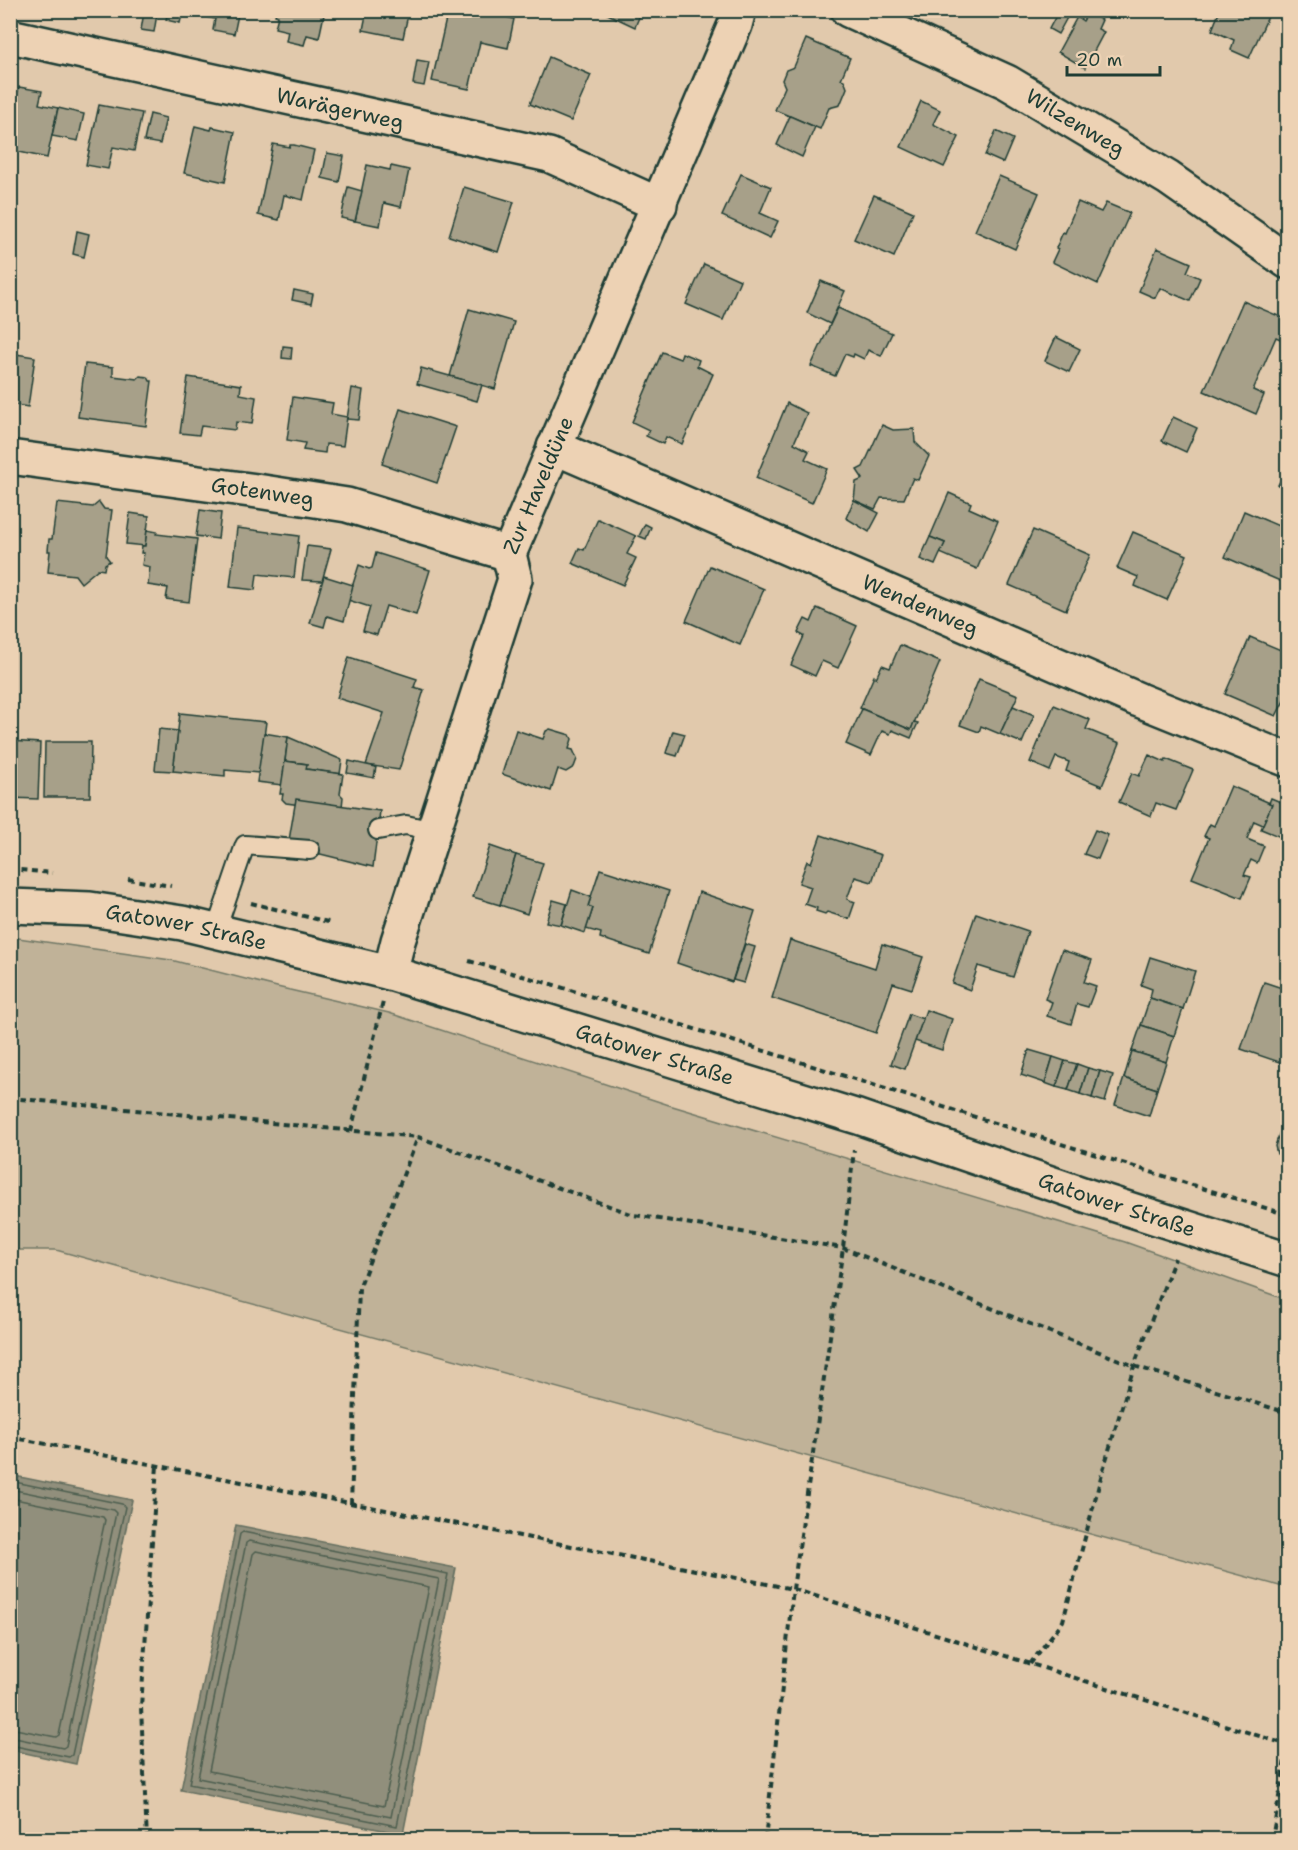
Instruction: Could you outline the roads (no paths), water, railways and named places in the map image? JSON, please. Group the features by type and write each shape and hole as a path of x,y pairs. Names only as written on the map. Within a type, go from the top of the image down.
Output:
{"street":[{"name":"Zur Haveldüne","path":"390,972 515,579 509,554 660,205 740,10"},
{"name":"Wilzenweg","path":"848,10 1007,82 1168,178 1287,262"},
{"name":"Warägerweg","path":"10,36 549,155 660,205"},
{"name":"Wendenweg","path":"554,447 1139,700 1287,760"},
{"name":"Gotenweg","path":"10,457 257,490 347,505 509,554"},
{"name":"Gatower Straße","path":"10,906 90,909 182,923 390,972 858,1117 1287,1260"}],"lane":[{"path":"378,830 406,825 434,831"},
{"path":"216,930 245,845 310,850"}],"water":[{"path":"10,1475 132,1500 76,1764 11,1750"},
{"path":"236,1525 456,1568 403,1834 181,1790"}]}
